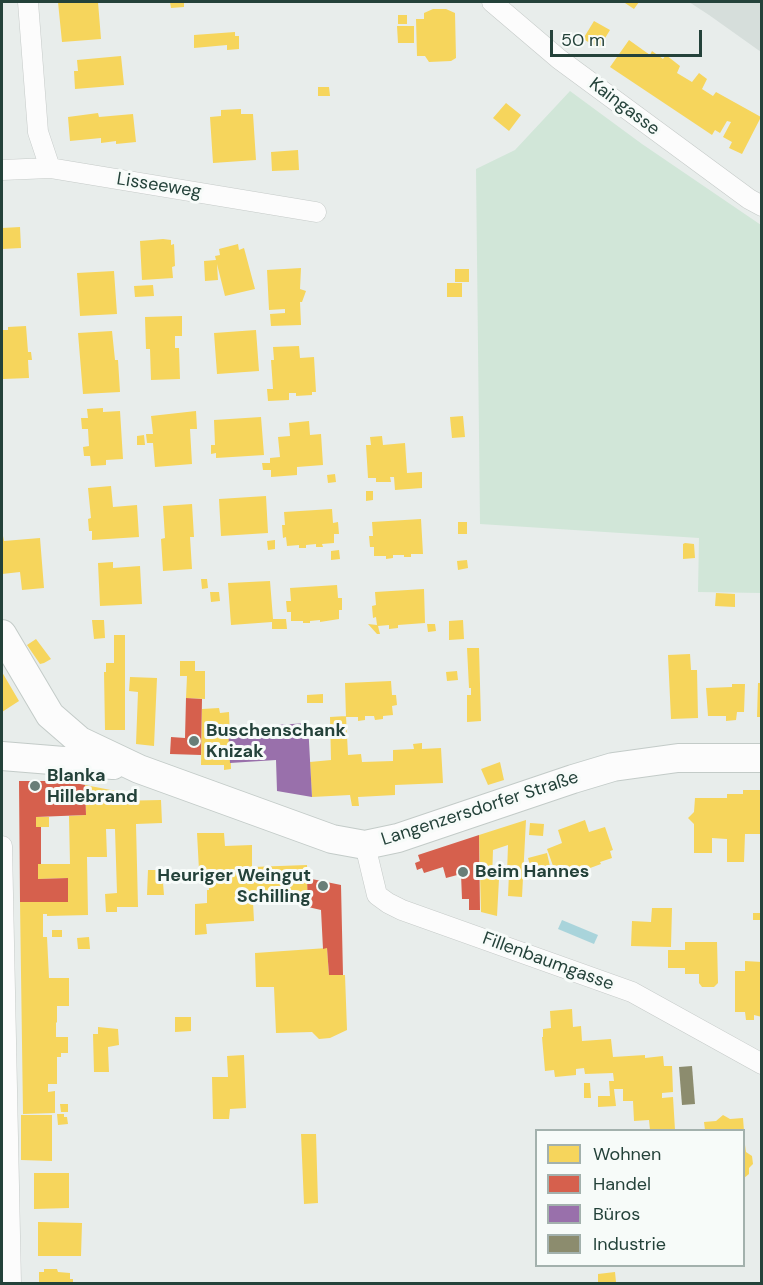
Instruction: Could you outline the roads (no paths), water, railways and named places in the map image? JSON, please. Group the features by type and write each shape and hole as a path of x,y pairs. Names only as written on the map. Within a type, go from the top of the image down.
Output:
{"main road":[{"name":"Langenzersdorfer Straße","path":"2,634 50,715 80,741 139,769 332,840 365,845 398,838 613,767 678,758 762,758"},
{"path":"15,756 43,739 50,715"},
{"name":"Langenzersdorfer Straße","path":"15,756 83,761 139,769"}],"street":[{"path":"28,2 38,132 50,168"},
{"name":"Kaingasse","path":"492,2 559,59 749,199 762,206"},
{"name":"Lisseeweg","path":"2,170 50,168 316,212"},
{"name":"Fillenbaumgasse","path":"365,845 376,895 388,903 632,992 762,1064"},
{"path":"2,846 5,1143 11,1284"}],"water":[{"path":"562,920 598,935 594,944 558,929"}],"place":[{"name":"Buschenschank Knizak","path":"194,741"},
{"name":"Blanka Hillebrand","path":"35,786"},
{"name":"Beim Hannes","path":"463,872"},
{"name":"Heuriger Weingut Schilling","path":"323,886"}]}
